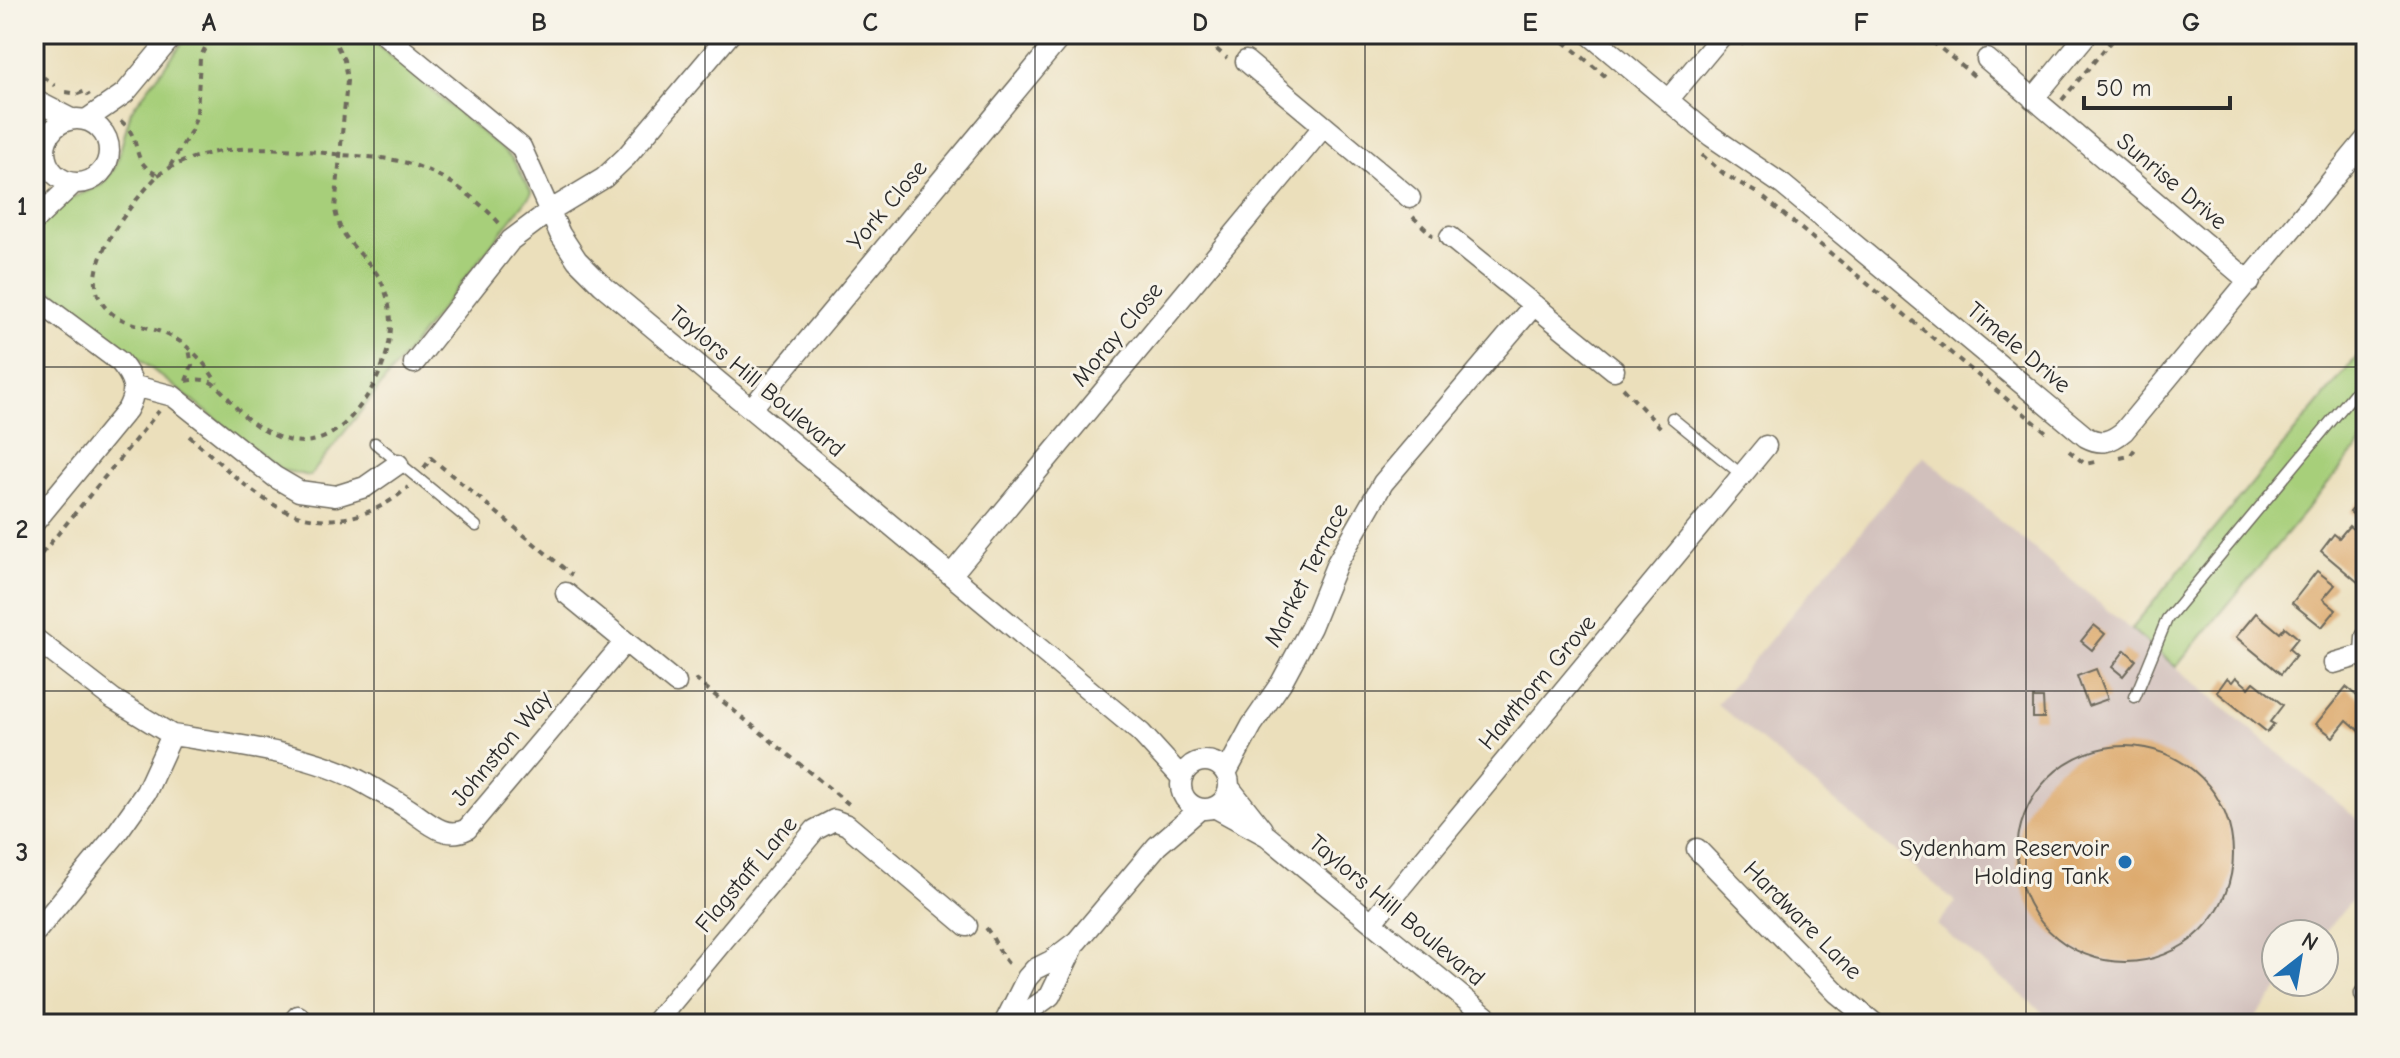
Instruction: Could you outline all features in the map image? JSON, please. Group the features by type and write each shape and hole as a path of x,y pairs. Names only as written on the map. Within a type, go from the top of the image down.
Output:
{"street":[{"path":"36,219 48,136 54,128 94,116 125,93 174,34"},
{"name":"Taylors Hill Boulevard","path":"384,34 521,147 560,234 577,260 602,285 1495,1024"},
{"path":"414,363 513,238 551,210 604,178 626,157 730,34"},
{"name":"York Close","path":"751,409 1063,34"},
{"name":"Timele Drive","path":"1589,34 1711,136 1783,185 2096,442 2107,442 2124,431 2366,139"},
{"path":"1668,100 1723,34"},
{"path":"2033,99 2087,34"},
{"name":"Sunrise Drive","path":"1987,59 2250,282"},
{"path":"1246,61 1410,198"},
{"path":"34,100 94,116 109,151 102,171 85,182 74,183 56,175 43,154"},
{"name":"Moray Close","path":"951,575 1324,126"},
{"path":"36,219 74,183"},
{"path":"1450,237 1614,370"},
{"path":"34,298 120,362 135,386 127,410 34,523"},
{"name":"Market Terrace","path":"1077,941 1252,725 1289,669 1311,627 1337,563 1383,483 1534,305"},
{"path":"135,386 179,388 275,477 299,491 336,496 365,487 398,464"},
{"name":"Hawthorn Grove","path":"1372,922 1766,446"},
{"path":"566,593 676,683"},
{"path":"34,638 113,699 172,735 146,792 114,837 34,934"},
{"name":"Johnston Way","path":"172,735 251,746 346,773 409,809 428,824 444,832 459,833 467,829 625,642"},
{"path":"2334,663 2366,649"},
{"name":"Flagstaff Lane","path":"654,1024 815,830 834,820 847,825 967,926"},
{"name":"Hardware Lane","path":"1697,849 1837,993 1875,1024"},
{"path":"1004,1024 1027,978 1035,969 1077,941"},
{"path":"1011,1024 1050,996 1077,941"}],"lane":[{"path":"2135,697 2167,619 2366,379"},
{"path":"1672,418 1742,475"},
{"path":"375,443 476,526"}],"path":[{"path":"168,168 191,131 197,114 200,58 212,34"},
{"path":"179,388 206,380 248,420 288,440 306,442 335,434 348,422 367,397 378,375 388,346 391,324 389,304 377,274 354,250 337,221 335,209 347,81 344,60 331,34"},
{"path":"34,70 68,93 86,91 93,103 94,116 134,133 135,148 145,167 158,175"},
{"path":"222,392 208,368 188,347 173,336 114,315 103,304 96,285 98,267 114,229 128,208 168,168 193,157 219,151 279,147 385,159 430,172 474,198 513,238"},
{"path":"34,563 179,388 192,365 188,347"},
{"path":"1614,370 1609,377 1672,437 1681,426"}],"shaded area":[{"path":"1923,456 2366,826 2366,883 2337,918 2260,918 2260,998 2272,998 2250,1024 2057,1024 1937,925 1956,902 1717,704"}],"green space":[{"path":"189,34 364,34 512,158 532,193 310,476 281,470 38,280 35,234 62,202 102,185 116,166 131,111"},
{"path":"2366,346 2366,438 2176,667 2131,629"}],"building":[{"path":"2366,493 2366,524 2350,512"},
{"path":"2349,526 2366,539 2357,550 2366,557 2366,574 2359,583 2321,551 2334,534 2339,538"},
{"path":"2317,571 2335,585 2323,599 2336,610 2322,627 2292,603"},
{"path":"2256,613 2280,633 2285,627 2298,638 2289,649 2296,655 2281,674 2236,637"},
{"path":"2094,625 2105,634 2092,650 2081,641"},
{"path":"2125,650 2136,660 2123,676 2112,667"},
{"path":"2096,669 2108,699 2088,706 2077,676"},
{"path":"2236,677 2249,688 2254,682 2283,705 2270,722 2274,724 2267,732 2217,692 2227,678 2232,682"},
{"path":"2346,687 2366,707 2366,730 2363,734 2347,720 2333,737 2316,724"},
{"path":"2033,698 2043,698 2044,718 2033,718"},
{"name":"Sydenham Reservoir Holding Tank","path":"2125,746 2166,754 2202,777 2225,813 2233,854 2225,895 2202,931 2166,954 2125,962 2084,954 2048,931 2025,895 2017,854 2025,813 2048,777 2084,754"}],"place":[{"name":"Sydenham Reservoir Holding Tank","path":"2125,862"}]}
